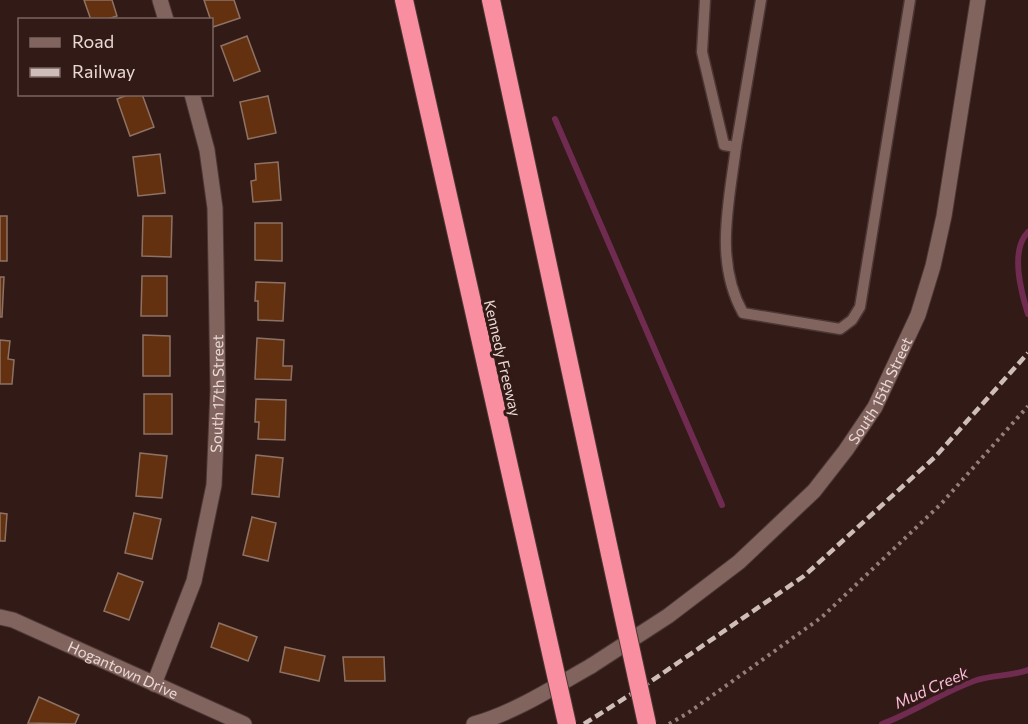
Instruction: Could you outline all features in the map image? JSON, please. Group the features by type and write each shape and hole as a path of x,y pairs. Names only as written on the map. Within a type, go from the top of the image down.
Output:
{"highway":[{"name":"Kennedy Freeway","path":"404,0 567,724"},
{"path":"491,0 647,724"}],"street":[{"path":"160,0 165,18"},
{"name":"South 15th Street","path":"474,724 491,719 542,694 591,666 668,616 739,562 762,541 814,491 846,450 875,407 918,315 933,266 944,216 978,0"},
{"name":"South 17th Street","path":"154,684 194,581 214,485 218,390 215,208 207,150 193,96"},
{"name":"Hogantown Drive","path":"0,617 13,620 244,724"}],"lane":[{"path":"705,0 702,52 724,145 736,147"},
{"path":"761,0 736,147 725,252 728,277 743,313 840,329 852,320 860,307 910,0"}],"path":[{"path":"669,724 688,713 822,617 941,504 1028,406"}],"building":[{"path":"84,0 112,0 117,16 90,18"},
{"path":"204,0 234,0 240,18 213,27 213,18 210,18"},
{"path":"247,36 260,71 234,81 221,46"},
{"path":"125,96 143,96 154,127 130,136 117,99"},
{"path":"268,96 276,133 248,139 240,102"},
{"path":"160,154 165,193 138,196 133,157"},
{"path":"278,162 281,200 253,202 251,181 256,180 255,164"},
{"path":"0,216 7,216 7,261 0,261"},
{"path":"143,216 172,216 171,257 142,256"},
{"path":"255,223 282,223 282,261 255,260"},
{"path":"142,276 167,276 167,316 141,316"},
{"path":"0,277 4,277 2,317 0,317"},
{"path":"256,282 285,283 283,321 258,320 258,301 255,301"},
{"path":"143,335 170,336 170,376 143,376"},
{"path":"257,338 284,340 283,366 292,366 291,380 255,379"},
{"path":"0,340 10,341 8,359 14,360 12,384 0,384"},
{"path":"144,394 172,394 172,434 144,434"},
{"path":"256,399 286,400 285,440 258,439 259,422 255,422"},
{"path":"140,453 167,456 162,498 136,496"},
{"path":"256,455 283,458 279,497 252,494"},
{"path":"0,513 7,514 5,541 0,541"},
{"path":"134,513 161,519 152,559 125,553"},
{"path":"252,517 276,523 268,561 243,555"},
{"path":"118,573 143,582 129,620 104,611"},
{"path":"219,623 257,637 248,661 211,647"},
{"path":"285,647 325,656 319,681 280,672"},
{"path":"343,657 384,657 385,681 345,681"},
{"path":"39,697 79,715 75,724 28,723"}],"waterway":[{"path":"555,119 722,505"},
{"name":"Mud Creek","path":"1028,232 1019,249 1018,260 1020,283 1028,314"},
{"name":"Mud Creek","path":"882,724 977,680 1028,670"}],"railway":[{"path":"584,724 647,684 804,576 935,457 1028,353"}]}
